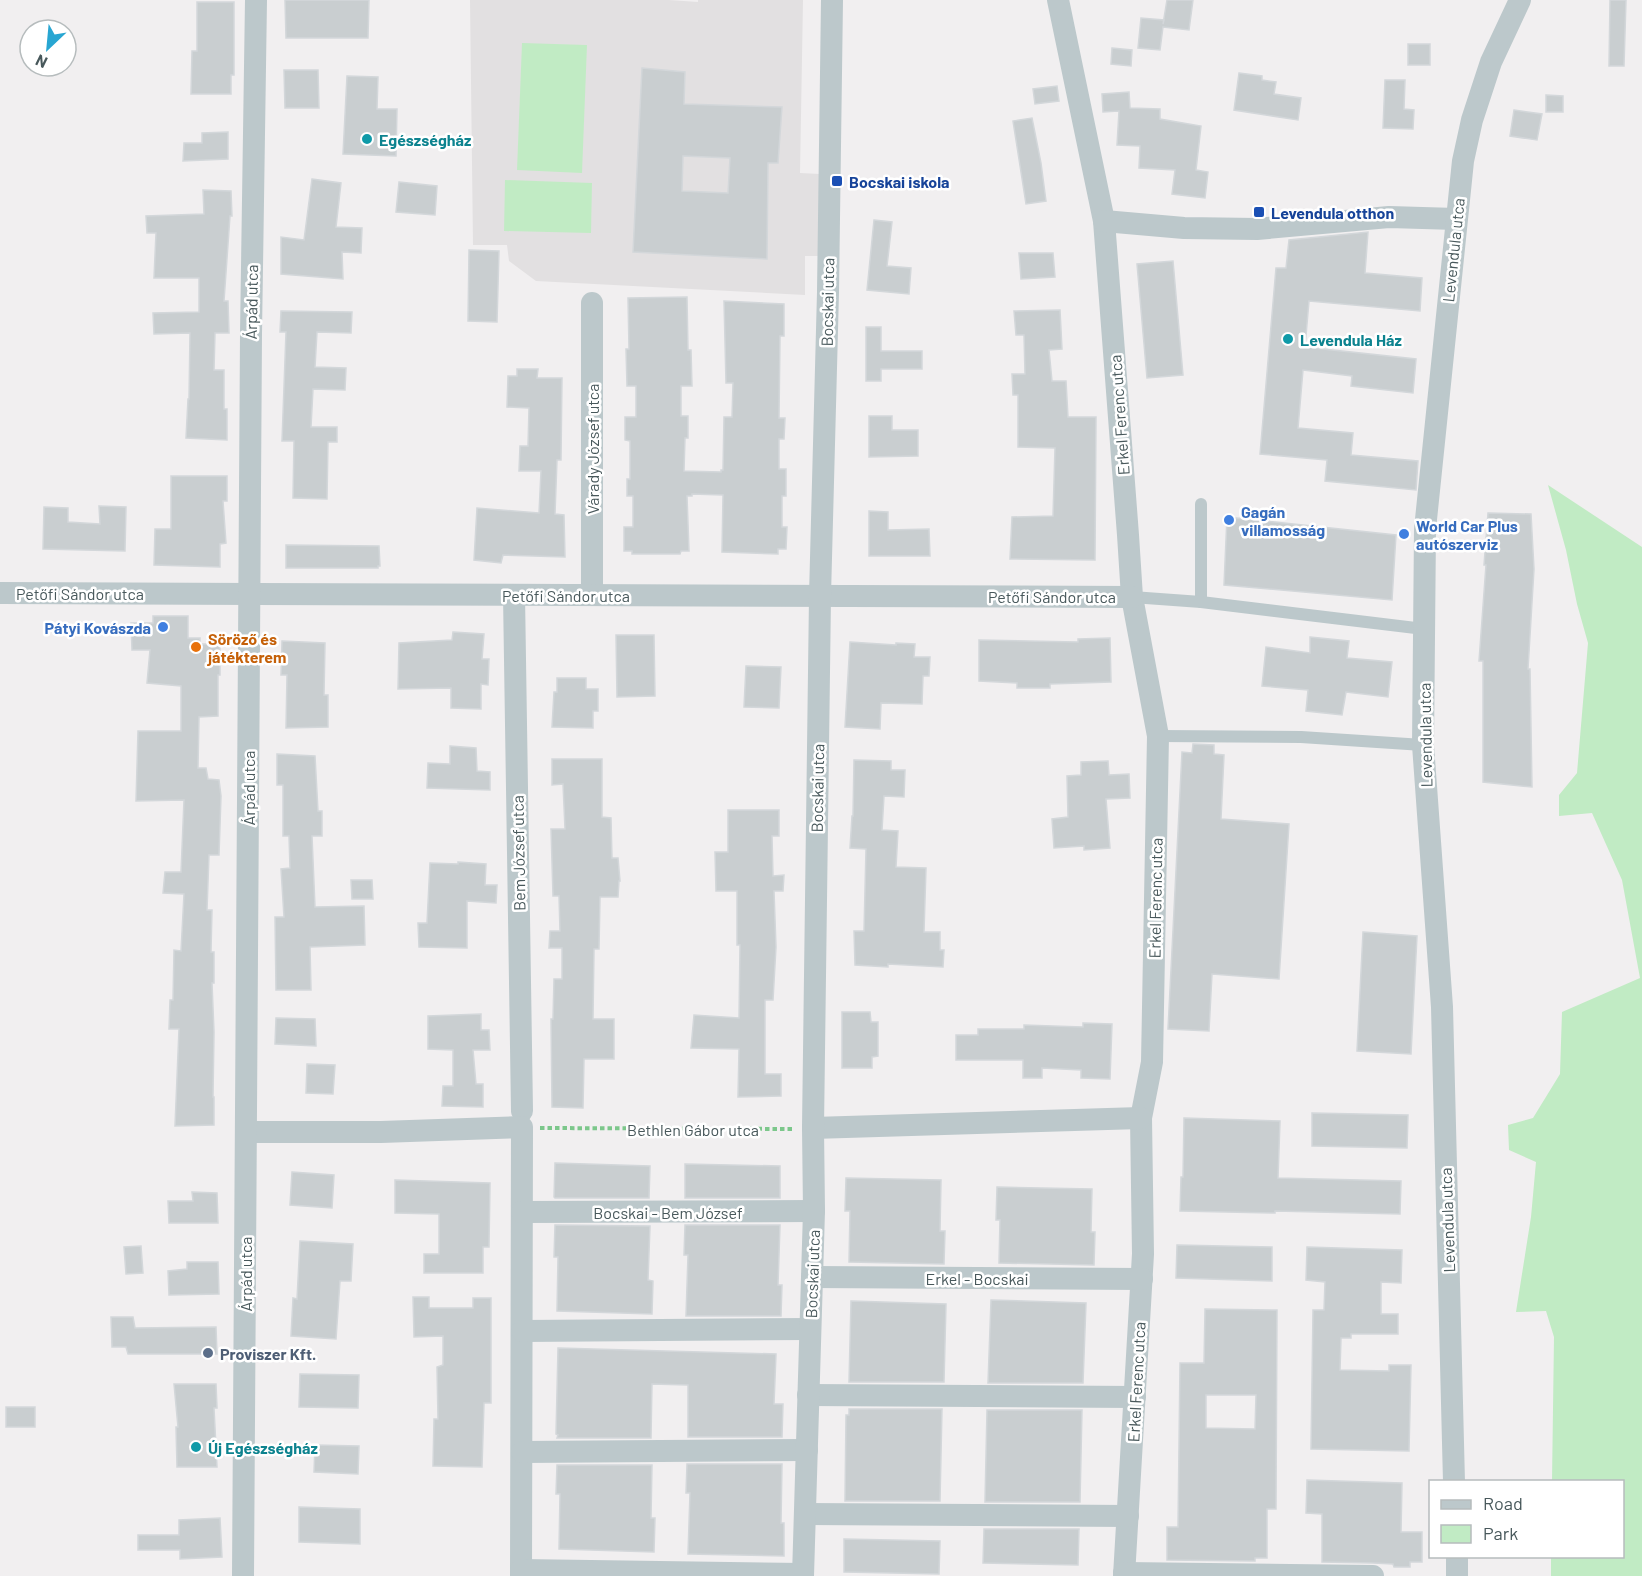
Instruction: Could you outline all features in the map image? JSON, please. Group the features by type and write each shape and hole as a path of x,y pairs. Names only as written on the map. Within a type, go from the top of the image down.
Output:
{"street":[{"name":"Árpád utca","path":"243,1576 250,334 256,0"},
{"name":"Bocskai utca","path":"803,1575 814,1211 813,1128 820,596 828,292 832,0"},
{"name":"Erkel Ferenc utca","path":"1058,0 1104,221 1132,597 1158,736 1152,1062 1141,1118 1143,1254 1124,1574"},
{"name":"Levendula utca","path":"1454,1480 1442,1007 1423,745 1425,529 1463,161 1472,120 1491,62 1520,0"},
{"path":"1104,221 1184,228 1257,229 1389,218 1456,219"},
{"name":"Várady József utca","path":"592,303 592,595"},
{"name":"Petőfi Sándor utca","path":"0,593 1132,597"},
{"name":"Bem József utca","path":"514,595 522,1119 521,1573"},
{"path":"813,1128 1141,1118"},
{"path":"246,1132 381,1132 522,1119"},
{"name":"Bocskai - Bem József","path":"522,1212 814,1211"},
{"name":"Erkel - Bocskai","path":"812,1277 1142,1279"},
{"path":"522,1331 810,1329"},
{"path":"808,1395 1135,1397"},
{"path":"522,1452 807,1450"},
{"path":"805,1514 1128,1516"},
{"path":"1457,1558 1457,1576"},
{"path":"521,1573 803,1575"},
{"path":"1124,1574 1373,1576"}],"lane":[{"path":"1201,504 1202,602"},
{"path":"1132,597 1202,602 1424,629"},
{"path":"1158,736 1301,738 1423,745"}],"path":[{"name":"Bethlen Gábor utca","path":"522,1119 753,1130 813,1128"}],"shaded area":[{"path":"470,0 698,2 698,0 803,0 800,173 820,174 819,256 805,256 805,295 536,281 509,261 507,245 473,245"}],"green space":[{"path":"522,43 587,45 582,173 517,170"},
{"path":"505,180 592,183 591,233 504,231"},
{"path":"1548,485 1642,547 1642,1576 1551,1576 1551,1558 1624,1558 1624,1480 1552,1480 1554,1337 1546,1311 1516,1312 1531,1217 1536,1162 1509,1150 1508,1125 1533,1118 1560,1074 1562,1012 1640,978 1622,880 1592,813 1559,816 1559,795 1577,773 1588,643"}],"building":[{"path":"285,0 369,0 368,38 286,38"},
{"path":"1167,0 1193,0 1189,30 1163,27 1160,50 1138,48 1141,18 1164,20"},
{"path":"1610,0 1626,0 1624,66 1609,66"},
{"path":"197,2 234,2 234,75 231,75 231,94 191,94 192,51 197,51"},
{"path":"1408,44 1430,44 1430,65 1408,65"},
{"path":"1112,48 1132,50 1131,66 1111,64"},
{"path":"642,68 685,72 684,104 782,107 778,163 768,163 767,259 633,252","holes":["683,156 730,158 728,193 682,191"]},
{"path":"284,70 318,70 319,108 285,108"},
{"path":"1239,73 1262,76 1262,80 1276,82 1274,94 1301,98 1298,120 1234,110"},
{"name":"Egészségház","path":"347,76 378,77 377,109 397,109 396,156 343,154"},
{"path":"1385,80 1405,80 1404,109 1414,110 1413,129 1383,128"},
{"path":"1057,86 1059,101 1035,104 1033,89"},
{"path":"1129,92 1130,108 1160,109 1160,119 1201,126 1196,170 1208,172 1205,198 1172,194 1175,170 1139,168 1140,146 1117,145 1119,111 1103,112 1102,94"},
{"path":"1546,95 1563,96 1563,112 1546,112"},
{"path":"1514,110 1542,114 1537,140 1510,136"},
{"path":"1032,118 1046,201 1026,204 1013,121"},
{"path":"228,132 228,159 183,161 184,143 202,143 202,133"},
{"path":"312,179 341,183 336,227 362,228 361,253 342,252 343,279 281,274 281,237 304,240"},
{"path":"399,182 437,186 435,215 396,212"},
{"path":"203,190 231,191 232,216 230,216 224,301 228,301 229,333 215,333 214,370 224,370 227,440 186,438 190,333 154,334 153,313 199,312 199,278 154,278 156,233 147,233 146,216 204,214"},
{"path":"874,220 892,222 887,266 911,268 909,294 867,290"},
{"name":"Levendula Ház","path":"1368,232 1365,273 1422,278 1420,311 1309,301 1305,347 1416,359 1413,393 1351,386 1352,376 1303,370 1298,428 1353,433 1351,455 1418,461 1416,490 1325,481 1327,460 1260,454 1276,268 1286,268 1289,240"},
{"path":"469,250 499,251 497,322 468,321"},
{"path":"1019,253 1053,253 1055,277 1021,279"},
{"path":"1173,261 1183,375 1147,378 1137,264"},
{"path":"687,297 688,350 691,350 692,386 681,386 681,416 688,416 684,471 721,472 723,470 724,417 732,417 733,383 726,383 724,301 784,304 784,336 780,336 779,418 785,418 784,439 779,439 779,469 786,469 786,496 782,496 782,527 787,527 786,549 778,549 778,554 722,552 723,495 692,494 692,496 687,496 689,551 681,551 680,554 632,554 632,551 624,551 624,527 633,527 633,496 627,496 627,479 630,479 630,441 625,440 625,417 636,417 636,386 627,386 628,298"},
{"path":"1060,310 1062,349 1049,350 1052,381 1066,381 1068,417 1096,417 1095,560 1010,559 1012,517 1053,516 1055,448 1018,447 1018,395 1013,395 1012,374 1025,374 1024,335 1016,335 1014,311"},
{"path":"281,311 352,312 351,333 317,332 315,367 346,368 345,390 313,389 311,427 337,427 337,442 328,442 327,499 293,498 294,441 282,441 286,332 280,332"},
{"path":"866,327 881,327 881,351 922,351 922,369 881,369 881,381 866,381"},
{"path":"517,369 538,369 537,378 562,378 561,460 557,460 555,514 564,515 565,557 503,555 501,563 474,560 477,508 539,513 541,471 519,471 520,446 528,446 529,408 507,407 508,376 517,376"},
{"path":"869,416 892,416 892,430 918,430 918,456 869,457"},
{"path":"171,476 227,476 227,501 223,501 226,543 220,544 220,567 154,565 155,529 171,529"},
{"path":"99,506 126,507 125,551 43,549 44,507 68,508 68,522 100,524"},
{"path":"869,511 888,512 888,530 929,529 930,556 869,556"},
{"path":"1488,513 1531,514 1534,569 1528,669 1530,669 1532,787 1483,782 1483,661 1479,661"},
{"path":"1227,517 1396,535 1392,600 1224,585"},
{"path":"286,545 379,546 380,566 378,568 286,568"},
{"path":"153,616 188,616 188,638 200,638 200,644 220,644 218,716 199,717 198,768 206,768 208,779 219,780 221,796 219,855 209,855 207,910 212,910 211,952 214,952 214,983 212,983 214,1125 175,1126 179,1029 169,1029 170,1000 173,1000 174,950 181,951 184,894 163,893 165,872 181,872 184,800 136,801 138,731 181,731 181,686 147,683 150,650 132,650 131,623 153,623"},
{"path":"453,632 484,634 482,659 489,659 488,685 481,684 481,709 451,708 451,688 398,689 399,643 452,640"},
{"path":"616,635 654,635 655,696 617,697"},
{"path":"1310,637 1349,641 1347,658 1392,662 1388,697 1346,692 1342,715 1306,711 1308,690 1262,686 1266,647 1310,653"},
{"path":"1110,638 1111,682 1050,684 1050,688 1017,688 1017,683 979,681 979,640 1078,642 1078,639"},
{"path":"282,641 325,643 324,695 328,695 328,727 286,728 287,675 281,675"},
{"path":"850,642 915,644 914,657 930,657 929,676 923,676 922,704 881,703 880,729 845,727"},
{"path":"746,666 781,667 779,708 744,707"},
{"path":"557,678 586,678 586,689 598,689 598,711 593,711 593,728 552,727"},
{"path":"1193,744 1214,745 1214,754 1224,755 1221,819 1289,824 1279,979 1212,974 1209,1031 1168,1029 1182,752 1192,753"},
{"path":"450,746 476,748 477,771 490,772 490,790 427,788 428,763 450,764"},
{"path":"277,754 315,756 318,811 322,811 322,836 312,836 315,907 364,906 365,945 310,947 311,990 276,990 275,917 284,917 281,869 290,868 289,836 283,836 283,785 277,785"},
{"path":"552,759 602,759 602,817 611,818 612,858 618,858 620,881 618,897 600,897 599,949 594,949 593,1019 614,1019 614,1059 584,1059 583,1108 552,1107 551,1019 553,1019 554,979 562,979 562,948 549,948 550,931 560,931 559,896 553,896 551,829 565,829 563,784 552,785"},
{"path":"854,760 891,761 891,770 905,770 904,797 884,796 882,830 898,831 896,867 926,868 924,932 940,932 940,950 944,950 943,967 855,965 854,931 864,931 866,849 850,848"},
{"path":"1108,761 1109,775 1129,774 1130,798 1106,799 1110,848 1084,850 1084,846 1054,848 1052,819 1068,817 1067,776 1081,775 1081,762"},
{"path":"728,810 779,810 779,836 772,836 773,876 784,875 783,891 774,891 776,947 773,1000 765,1000 765,1074 781,1074 781,1096 738,1097 739,1049 691,1048 694,1015 739,1018 740,945 737,945 737,891 716,891 715,852 728,852"},
{"path":"458,862 486,864 485,885 497,885 496,903 467,901 467,948 419,947 418,923 427,923 430,863 458,864"},
{"path":"351,880 372,880 373,899 352,899"},
{"path":"1363,932 1417,936 1411,1054 1357,1051"},
{"path":"842,1012 870,1012 871,1022 878,1022 878,1056 872,1057 872,1068 842,1068"},
{"path":"481,1014 481,1030 489,1030 490,1050 473,1050 476,1084 483,1084 483,1107 442,1106 443,1086 453,1086 453,1050 428,1049 428,1016"},
{"path":"276,1018 315,1019 316,1046 275,1044"},
{"path":"1083,1023 1112,1024 1110,1079 1081,1078 1081,1070 1042,1068 1042,1078 1023,1078 1023,1060 956,1060 956,1035 978,1035 978,1029 1024,1029 1024,1025 1083,1027"},
{"path":"307,1064 335,1065 333,1094 306,1093"},
{"path":"1312,1113 1408,1115 1407,1148 1312,1146"},
{"path":"1184,1118 1280,1121 1278,1178 1401,1181 1400,1214 1180,1211"},
{"path":"555,1163 650,1166 649,1198 555,1198"},
{"path":"685,1164 780,1166 780,1198 685,1198"},
{"path":"292,1172 334,1175 332,1208 290,1205"},
{"path":"846,1178 941,1180 940,1231 945,1231 944,1264 849,1262 850,1211 845,1211"},
{"path":"395,1180 490,1183 489,1247 483,1247 483,1273 424,1273 424,1254 439,1254 439,1214 395,1213"},
{"path":"997,1187 1092,1189 1091,1232 1095,1232 1094,1265 999,1263 1000,1220 996,1220"},
{"path":"192,1192 217,1193 218,1223 169,1223 168,1201 193,1201"},
{"path":"555,1225 650,1226 648,1280 653,1281 652,1314 557,1311 558,1257 554,1257"},
{"path":"685,1225 780,1225 778,1285 782,1285 781,1316 686,1316 688,1255 684,1255"},
{"path":"300,1241 353,1244 351,1281 340,1281 336,1339 291,1336 293,1298 297,1299"},
{"path":"1177,1245 1272,1247 1272,1281 1176,1278"},
{"path":"141,1246 143,1273 126,1274 124,1247"},
{"path":"1307,1247 1402,1250 1401,1283 1381,1282 1381,1314 1398,1314 1398,1334 1351,1334 1351,1338 1341,1338 1340,1370 1389,1371 1389,1365 1411,1365 1409,1451 1311,1449 1313,1310 1324,1310 1325,1282 1306,1280"},
{"path":"187,1262 218,1262 219,1294 169,1295 168,1271 187,1269"},
{"path":"413,1297 429,1297 429,1308 473,1308 473,1298 491,1298 491,1403 484,1403 482,1467 433,1466 434,1419 438,1419 437,1367 443,1365 443,1336 414,1337"},
{"path":"991,1300 1086,1303 1083,1383 988,1383"},
{"path":"851,1301 946,1304 944,1382 849,1382"},
{"path":"1205,1309 1277,1310 1276,1509 1267,1509 1267,1558 1255,1558 1255,1561 1167,1560 1167,1527 1178,1527 1180,1363 1204,1363","holes":["1206,1395 1256,1395 1255,1429 1206,1428"]},
{"path":"111,1317 133,1317 135,1328 216,1327 217,1354 128,1354 126,1347 112,1347"},
{"path":"558,1348 776,1354 774,1404 783,1404 782,1437 688,1437 688,1385 652,1384 651,1438 557,1438"},
{"path":"300,1374 359,1375 358,1408 299,1407"},
{"path":"174,1384 216,1384 217,1408 214,1408 217,1467 177,1467 176,1427 178,1427"},
{"path":"6,1407 35,1407 35,1427 6,1427"},
{"path":"849,1409 942,1409 940,1501 845,1501 846,1415 849,1415"},
{"path":"987,1410 1082,1410 1080,1502 985,1502"},
{"path":"315,1445 359,1446 358,1474 314,1472"},
{"path":"687,1464 782,1464 781,1523 784,1523 784,1556 688,1554 690,1493 686,1493"},
{"path":"557,1465 652,1465 651,1518 655,1518 654,1552 559,1549 560,1494 556,1494"},
{"path":"1307,1480 1402,1483 1401,1532 1422,1532 1422,1562 1410,1562 1410,1567 1394,1567 1393,1564 1322,1562 1322,1514 1306,1513"},
{"path":"299,1507 360,1509 360,1544 299,1542"},
{"path":"220,1518 222,1557 180,1559 180,1550 138,1550 138,1535 179,1535 179,1520"},
{"path":"984,1529 1079,1529 1078,1565 983,1563"},
{"path":"844,1539 940,1541 939,1574 844,1572"}],"place":[{"name":"Egészségház","path":"367,139"},
{"name":"Bocskai iskola","path":"837,181"},
{"name":"Levendula otthon","path":"1259,212"},
{"name":"Levendula Ház","path":"1288,339"},
{"name":"Gagán villamosság","path":"1229,520"},
{"name":"World Car Plus autószerviz","path":"1404,534"},
{"name":"Pátyi Kovászda","path":"163,627"},
{"name":"Söröző és játékterem","path":"196,647"},
{"name":"Proviszer Kft.","path":"208,1353"},
{"name":"Új Egészségház","path":"196,1447"}]}
